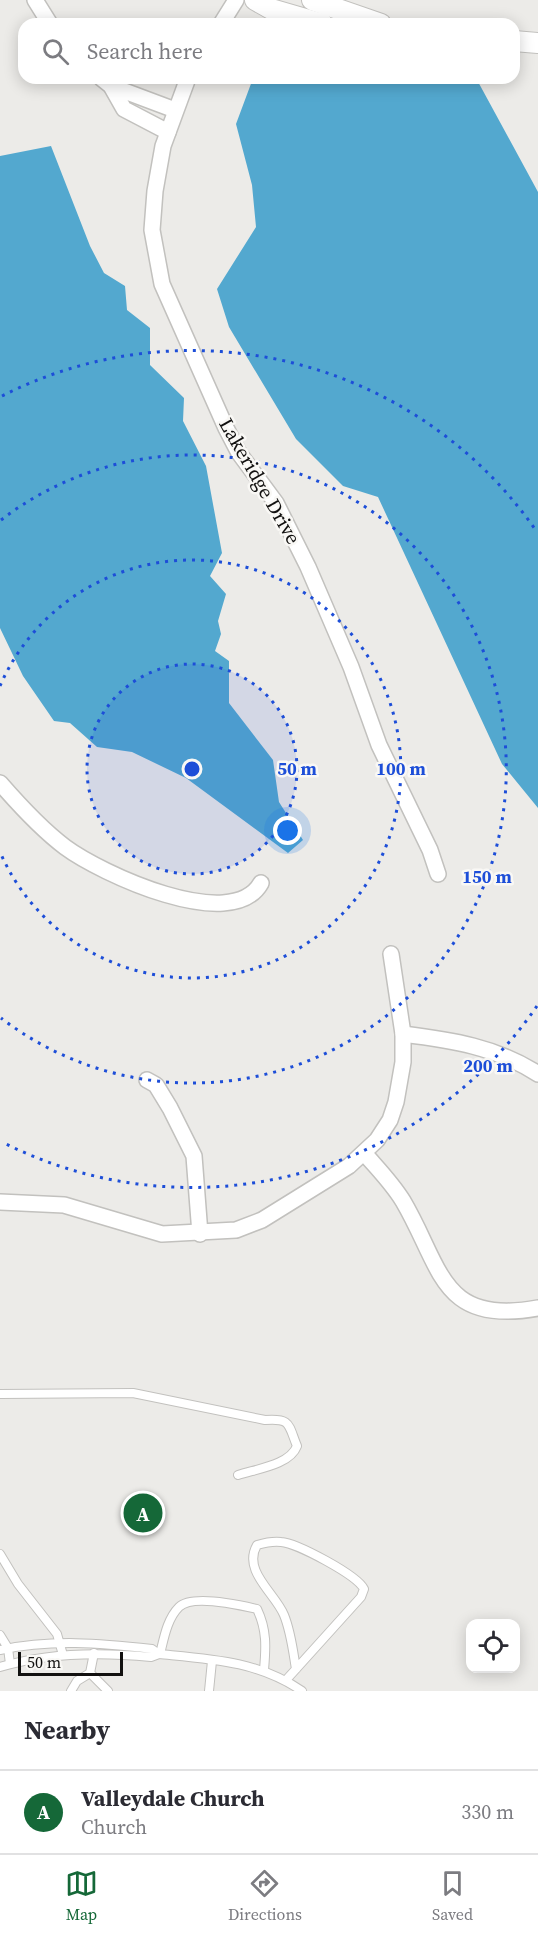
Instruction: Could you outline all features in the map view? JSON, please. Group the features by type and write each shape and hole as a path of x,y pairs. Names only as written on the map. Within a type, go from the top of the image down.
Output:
{"street":[{"path":"35,0 46,18"},
{"path":"224,18 236,0"},
{"path":"255,0 271,9 302,18"},
{"path":"312,0 364,18"},
{"path":"520,42 538,43"},
{"path":"107,84 124,109 168,132"},
{"path":"111,84 175,110"},
{"name":"Lakeridge Drive","path":"186,84 175,110 159,164 153,213 152,230 162,284 226,428 239,453 282,514 308,567 351,667 379,745 430,850 438,874"},
{"path":"0,783 40,825 65,847 114,877 147,889 208,902 241,900 250,897 261,883"},
{"path":"0,1202 64,1205 162,1234 200,1234 236,1230 253,1224 365,1154 390,1120 396,1102 403,1062 403,1034 391,954"},
{"path":"403,1034 470,1044 506,1057 538,1074"},
{"path":"147,1080 156,1085 185,1134 194,1156 200,1234"},
{"path":"365,1154 402,1199 435,1268 453,1290 472,1305 491,1312 506,1313 538,1308"}],"lane":[{"path":"0,1394 133,1393 288,1422 297,1446 294,1454 286,1459 238,1475"},
{"path":"286,1680 296,1670 361,1597 364,1589 352,1577 294,1545 281,1542 264,1543 257,1545 253,1552 255,1571 283,1614 291,1638 296,1670"},
{"path":"0,1554 60,1642 63,1655"},
{"path":"160,1654 171,1619 180,1606 189,1601 237,1604 256,1609 264,1626 267,1643 264,1670"},
{"path":"0,1635 10,1664"},
{"path":"4,1649 60,1642 152,1649 160,1654 264,1670 286,1680 302,1691"},
{"path":"0,1667 63,1655 94,1653 151,1657 160,1654"},
{"path":"71,1691 77,1681 90,1673 94,1653"},
{"path":"209,1691 212,1661"},
{"path":"90,1673 108,1691"}],"water":[{"path":"251,84 479,84 538,192 538,808 502,764 378,497 343,486 296,439 229,327 217,289 256,227 252,185 236,124"},
{"path":"51,146 90,246 104,273 125,286 127,310 150,328 150,365 184,398 183,421 206,466 222,553 210,576 226,594 218,621 221,634 215,651 229,661 229,703 273,760 279,802 303,840 288,853 186,778 132,752 97,747 70,723 54,721 23,676 0,628 0,156"}],"place":[{"name":"Valleydale Church","path":"143,1513"}]}
